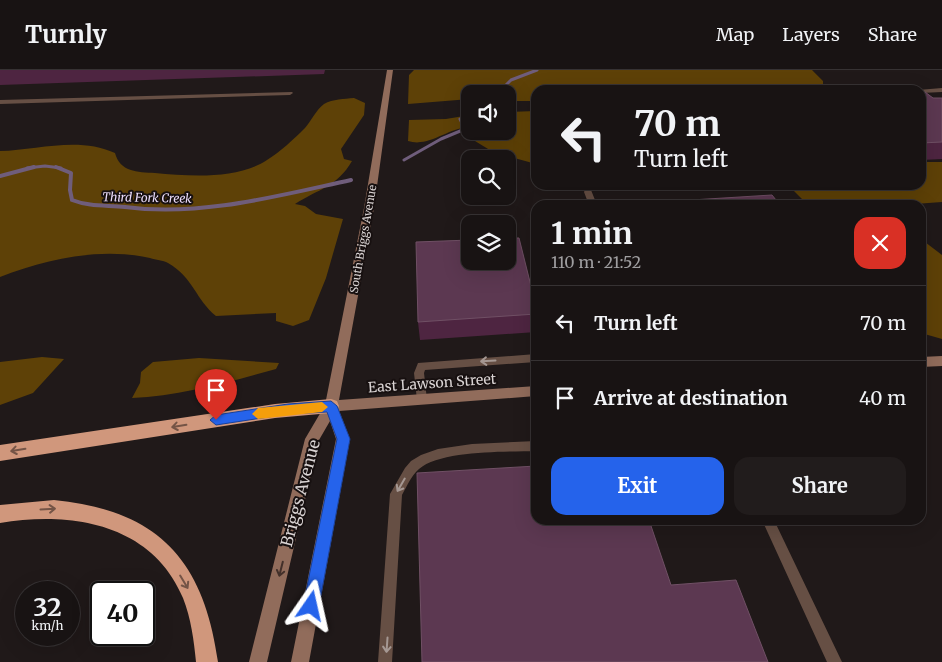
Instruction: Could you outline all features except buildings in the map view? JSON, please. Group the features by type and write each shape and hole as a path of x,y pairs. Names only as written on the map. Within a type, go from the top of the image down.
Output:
{"highway":[{"path":"0,452 275,411 331,406"},
{"path":"0,514 32,510 80,510 110,518 143,536 159,549 187,585 197,609 204,637 207,662"}],"street":[{"name":"South Briggs Avenue","path":"331,406 374,181 390,70"},
{"path":"926,91 942,90"},
{"path":"926,361 942,361"},
{"name":"East Lawson Street","path":"331,406 531,392"},
{"name":"Briggs Avenue","path":"258,662 312,439 331,406"},
{"name":"Briggs Avenue","path":"300,662 343,439 331,406"}],"lane":[{"path":"0,102 290,93"},
{"path":"588,192 591,200"},
{"path":"422,400 419,373 422,366 531,358"},
{"path":"385,662 396,494 416,464 437,453 531,446"},
{"path":"770,525 835,662"}],"shaded area":[{"path":"414,70 812,70 823,81 823,84 819,85 531,85 531,101 516,101 516,85 461,85 461,100 408,104 409,75"},
{"path":"354,98 365,103 364,115 341,149 344,159 352,161 340,177 327,187 295,204 305,206 316,214 343,219 326,278 309,320 293,326 276,321 276,313 216,316 209,310 183,275 168,263 131,255 93,254 55,260 0,277 0,151 58,145 87,145 115,153 121,164 130,170 168,174 227,174 242,171 272,157 305,128 321,106 327,102"},
{"path":"531,111 531,163 516,158 516,150 490,150 475,141 516,140 516,112"},
{"path":"461,116 461,128 424,142 408,141 409,120"},
{"path":"926,162 942,162 942,202 926,203 926,200 803,200 794,191 785,190 926,190"},
{"path":"926,243 942,255 942,339 926,334"},
{"path":"42,357 64,359 33,393 0,405 0,362"},
{"path":"199,358 279,363 276,369 222,383 150,397 132,398 140,383 141,372 153,362"}],"waterway":[{"name":"Third Fork Creek","path":"506,85 511,80 537,70"},
{"name":"Third Fork Creek","path":"404,160 441,139 461,131"},
{"name":"Third Fork Creek","path":"0,176 33,167"},
{"name":"Third Fork Creek","path":"27,168 33,167"},
{"name":"Third Fork Creek","path":"33,167 57,168"},
{"name":"Third Fork Creek","path":"57,168 71,173 70,190 72,200 92,205 153,209 182,209 238,203 351,180"}],"slow traffic":[{"path":"258,414 288,409 322,407"}],"route":[{"path":"216,420 288,409 331,406 343,439 311,606"}]}
